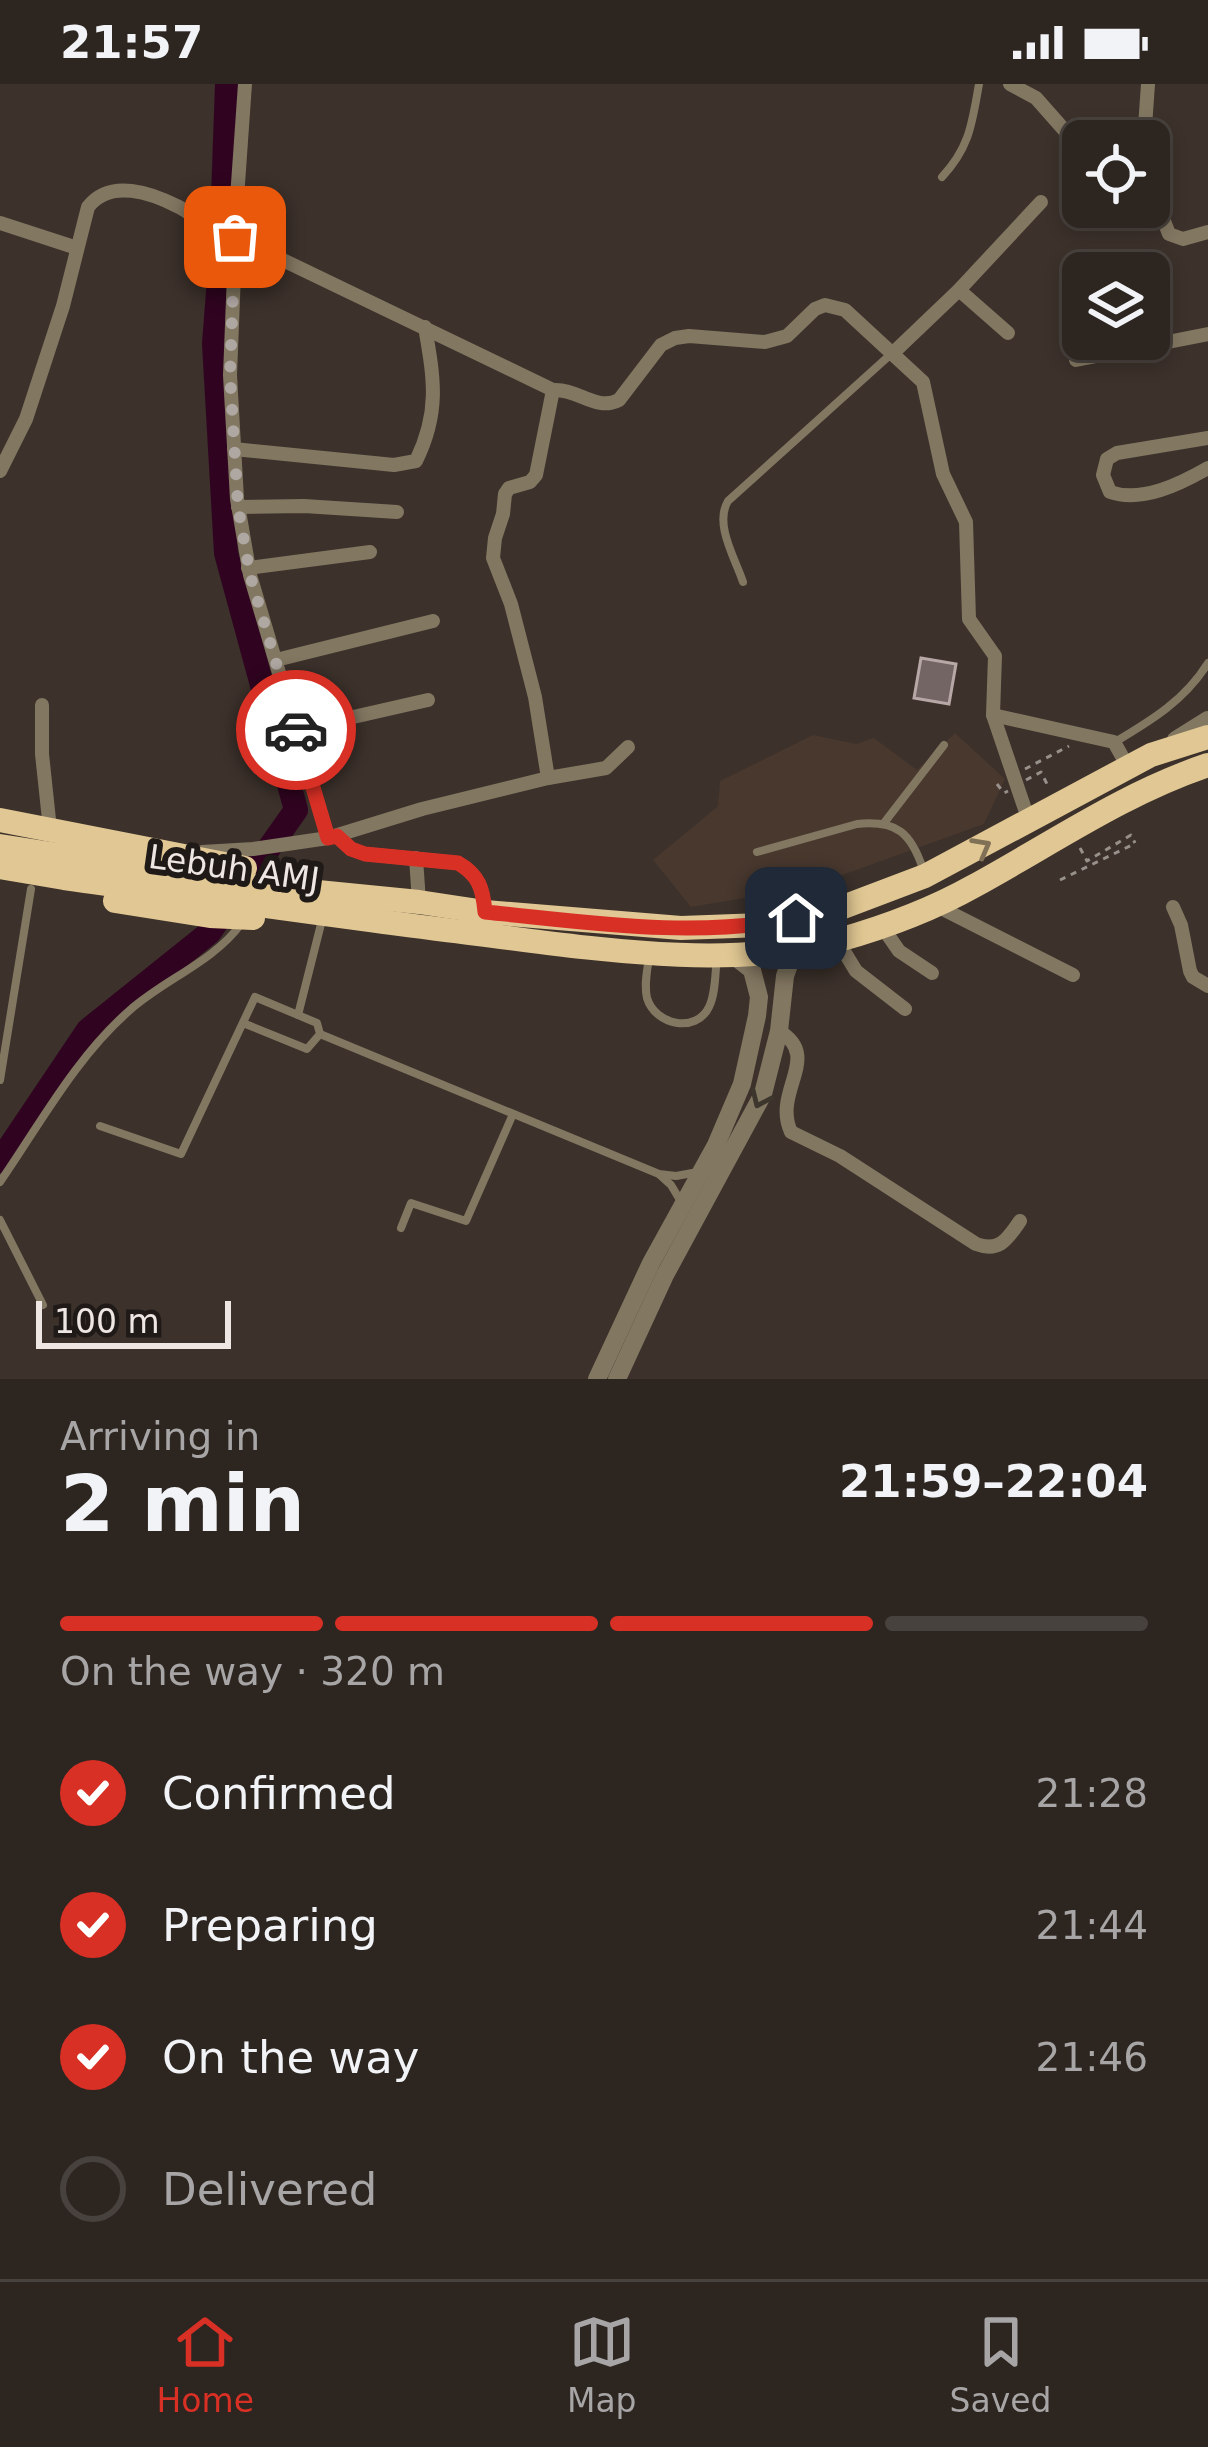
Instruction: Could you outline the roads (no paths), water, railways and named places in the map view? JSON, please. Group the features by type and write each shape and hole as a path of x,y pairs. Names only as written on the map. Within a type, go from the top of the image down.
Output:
{"highway":[{"name":"Lebuh AMJ","path":"421,915 485,912 681,928 762,925 830,911 925,876 1151,755 1208,737"},
{"name":"Lebuh AMJ","path":"0,867 65,868 421,915 576,946 726,956 802,949 934,905 1138,793 1208,765"},
{"path":"0,820 172,854 240,891 321,924 421,915"},
{"name":"Lebuh AMJ","path":"0,847 65,868"},
{"path":"0,884 32,889 240,891 421,915"}],"street":[{"path":"245,84 228,227 234,449 248,568 333,837 365,854 458,863 479,882 485,912"},
{"path":"1010,84 1036,98 1062,127"},
{"path":"1145,120 1148,84"},
{"path":"0,471 26,419 63,306 88,207 97,196 113,190 174,204 204,221 228,227 553,389 602,405 619,400 661,346 675,338 765,342 787,336 815,309 825,305 845,310 923,382 944,474 965,522 969,619 995,656 993,715 1029,821"},
{"path":"892,354 1041,202"},
{"path":"0,223 77,248"},
{"path":"1167,228 1183,239 1208,232"},
{"path":"959,290 1008,333"},
{"path":"234,449 394,465 416,461 435,398 425,327"},
{"path":"1170,341 1208,334"},
{"path":"548,778 535,698 511,604 495,567 494,548 505,494 536,475 553,389"},
{"path":"1208,438 1117,453 1107,459 1103,475 1109,492 1130,495 1162,490 1208,468"},
{"path":"238,507 398,512"},
{"path":"248,568 370,552"},
{"path":"276,660 433,621"},
{"path":"296,730 428,700"},
{"path":"42,705 50,830"},
{"path":"993,715 1114,742 1128,767"},
{"path":"1151,755 1208,720"},
{"path":"240,891 307,843 422,809 606,768 628,747"},
{"path":"416,858 421,915"},
{"path":"934,905 1073,975"},
{"path":"1173,907 1192,976 1208,986"},
{"path":"881,925 899,951 932,974"},
{"path":"837,940 856,971 905,1009"},
{"path":"617,1379 665,1275 763,1094 779,1031 785,976 802,949"},
{"path":"597,1379 742,1084 759,997 752,970 726,956"},
{"path":"779,1031 792,1040 798,1061 785,1106 791,1132 840,1156 976,1244 997,1247 1020,1221"}],"lane":[{"path":"942,177 969,140 979,84"},
{"path":"743,582 722,523 722,510 892,354"},
{"path":"1114,742 1174,703 1208,663"},
{"path":"884,824 944,745"},
{"path":"757,852 857,824 884,824 908,835 925,876"},
{"path":"0,1080 32,889"},
{"path":"0,1182 92,1048 162,984 223,946 240,891"},
{"path":"298,1015 321,924"},
{"path":"650,951 648,1002 660,1017 679,1024 696,1021 708,1009 726,956"},
{"path":"100,1126 181,1154 255,997 316,1023 320,1034 659,1174 702,1171"},
{"path":"243,1023 307,1049 320,1034"},
{"path":"401,1228 411,1202 466,1221 513,1114"},
{"path":"659,1174 680,1196 682,1207"},
{"path":"0,1220 43,1305"}],"waterway":[{"path":"0,1161 88,1030 209,933 296,810 226,553 214,344 227,84"}]}
